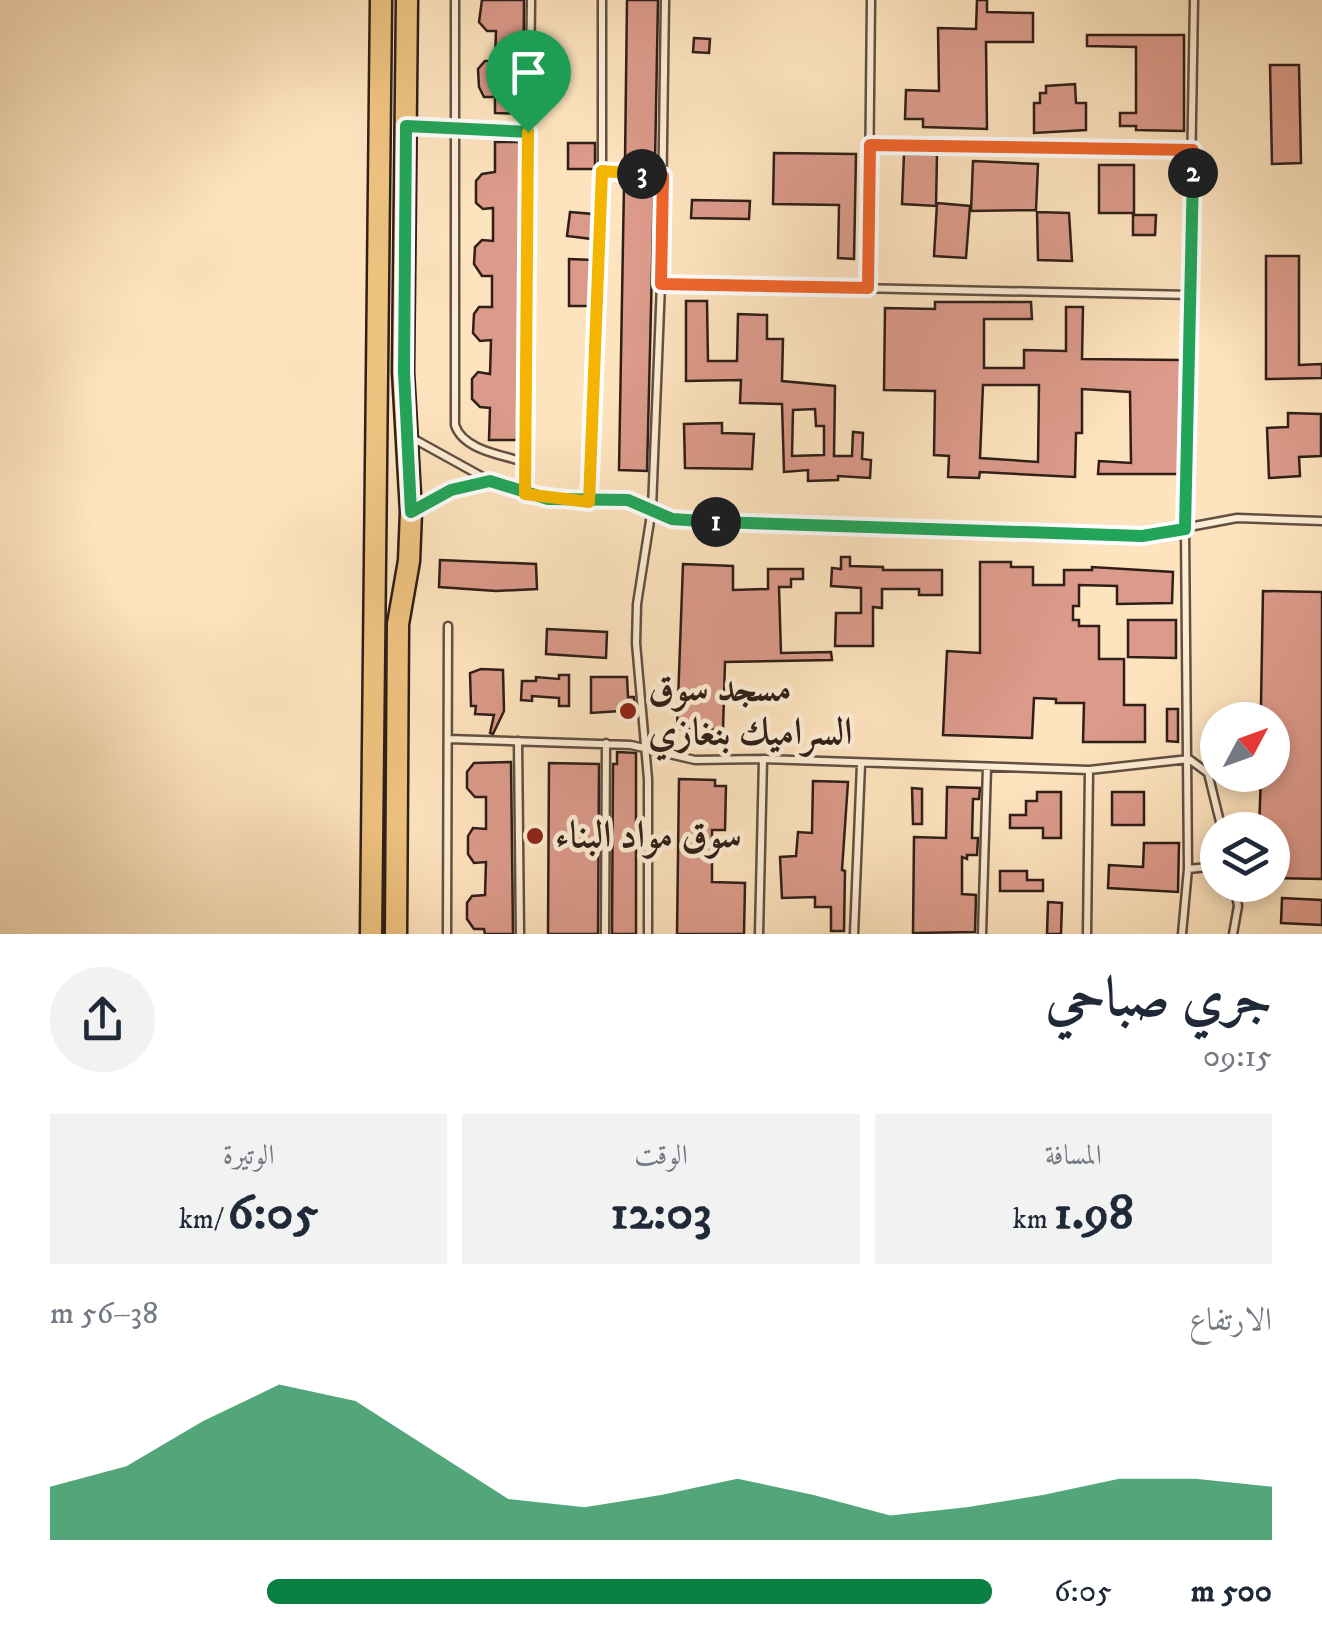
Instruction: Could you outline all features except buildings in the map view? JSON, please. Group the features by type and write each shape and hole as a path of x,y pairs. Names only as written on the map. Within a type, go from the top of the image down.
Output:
{"main road":[{"path":"371,934 382,0"},
{"path":"396,934 398,624 409,562 411,512 404,432 408,0"}],"lane":[{"path":"454,0 455,426 458,436 467,442 525,462"},
{"path":"525,494 531,0"},
{"path":"589,502 602,171 602,0"},
{"path":"648,934 646,747 636,643 637,604 652,508 666,0"},
{"path":"868,288 872,0"},
{"path":"1182,934 1188,869 1185,529 1194,0"},
{"path":"406,126 528,132"},
{"path":"870,145 1193,150"},
{"path":"602,171 663,176"},
{"path":"661,284 1191,296"},
{"path":"404,432 433,452 525,494 589,502 628,500 680,520 1142,536 1237,518 1322,521"},
{"path":"411,512 451,490 490,481"},
{"path":"446,934 448,626"},
{"path":"448,739 606,743 646,747 695,760 1089,770 1189,759 1208,774 1218,812"},
{"path":"518,741 520,934"},
{"path":"605,934 606,743"},
{"path":"759,934 763,759"},
{"path":"854,934 861,764"},
{"path":"982,934 987,767"},
{"path":"1087,934 1089,770"},
{"path":"1188,869 1200,868"},
{"path":"1233,934 1237,902"}],"place":[{"name":"مسجد سوق السراميك بنغازي","path":"628,711"},
{"name":"سوق مواد البناء","path":"535,836"}],"route":[{"path":"528,132 406,126 404,432 411,512 451,490 490,481 525,494 548,499 589,502 628,500 680,520 1142,536 1185,529 1193,150 870,145 868,288 661,284 663,176 602,171 589,502 525,494 528,132"}]}
